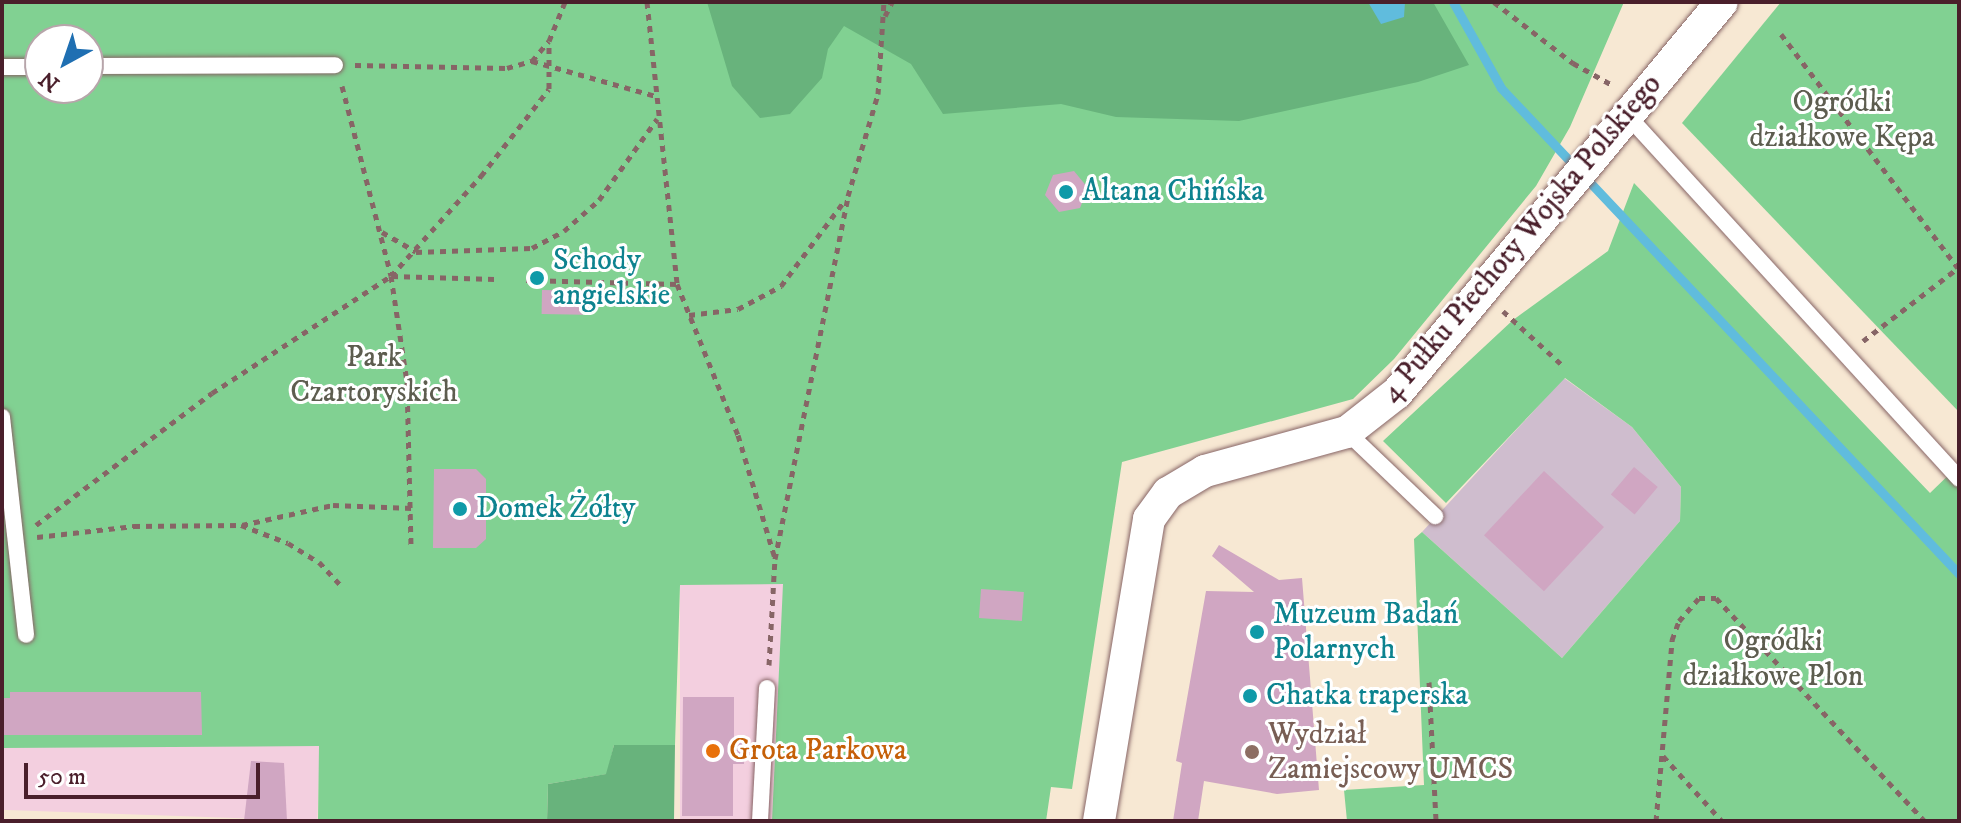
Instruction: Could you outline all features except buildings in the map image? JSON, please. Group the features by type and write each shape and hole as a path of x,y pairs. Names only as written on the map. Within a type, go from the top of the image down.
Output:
{"street":[{"name":"4 Pułku Piechoty Wojska Polskiego","path":"1099,821 1149,519 1168,493 1205,471 1347,432 1397,393 1722,2"}],"lane":[{"path":"104,66 335,65"},
{"path":"2,67 24,67"},
{"path":"1624,121 1959,479"},
{"path":"2,417 26,635"},
{"path":"1347,432 1435,516"},
{"path":"760,821 767,688"}],"path":[{"path":"532,61 549,41 565,2"},
{"path":"647,2 677,284 738,435 775,559"},
{"path":"767,688 775,559 848,196 878,94 884,2"},
{"path":"885,16 892,2"},
{"path":"1494,2 1573,63 1611,83 1624,121"},
{"path":"1781,34 1958,268 1879,329"},
{"path":"16,540 212,393 391,276 416,252 549,89 553,65 549,41"},
{"path":"411,548 407,382 391,276 335,65 507,68 532,61 656,96"},
{"path":"381,231 416,252 532,248 564,231 599,200 658,117"},
{"path":"689,315 738,309 781,286 848,196"},
{"path":"391,276 495,279"},
{"path":"526,280 677,284"},
{"path":"1513,320 1561,364"},
{"path":"16,540 134,526 241,525 333,505 412,508"},
{"path":"241,525 288,543 319,562 342,587"},
{"path":"1656,821 1672,640 1679,621 1699,598 1716,598 1925,821"},
{"path":"1429,682 1436,821"},
{"path":"1662,756 1722,821"}],"shaded area":[{"path":"1564,378 1632,427 1681,487 1680,521 1562,658 1422,532"},
{"path":"680,584 784,584 784,821 680,821"},
{"path":"2,735 320,746 317,821 2,810"}],"green space":[{"name":"Park Czartoryskich","path":"2,2 1624,2 1570,127 1536,186 1394,359 1353,399 1122,462 1072,789 1051,787 1046,821 772,821 783,584 680,585 675,745 614,745 607,774 548,784 547,821 318,821 319,746 2,748"},
{"path":"707,2 1433,2 1469,65 1418,82 1239,121 1116,117 1061,104 943,114 911,64 844,26 828,49 822,78 790,114 760,118 732,86"},
{"name":"Ogródki działkowe Kępa","path":"1781,2 1959,2 1959,412 1682,123"},
{"name":"Ogródki działkowe Plon","path":"1634,183 1930,493 1959,465 1959,821 1347,821 1344,790 1424,785 1414,539 1422,532 1562,658 1680,521 1681,487 1632,427 1565,378 1446,503 1383,441 1513,320 1608,251"},
{"path":"614,745 675,745 674,821 547,821 548,784 606,774"}],"water":[{"path":"1368,2 1405,2 1404,17 1381,24"}],"waterway":[{"path":"1453,2 1501,88 1959,574"}],"place":[{"name":"Altana Chińska","path":"1066,192"},
{"name":"Schody angielskie","path":"537,278"},
{"name":"Domek Żółty","path":"460,509"},
{"name":"Muzeum Badań Polarnych","path":"1257,632"},
{"name":"Chatka traperska","path":"1250,696"},
{"name":"Grota Parkowa","path":"713,751"},
{"name":"Wydział Zamiejscowy UMCS","path":"1252,752"}]}
